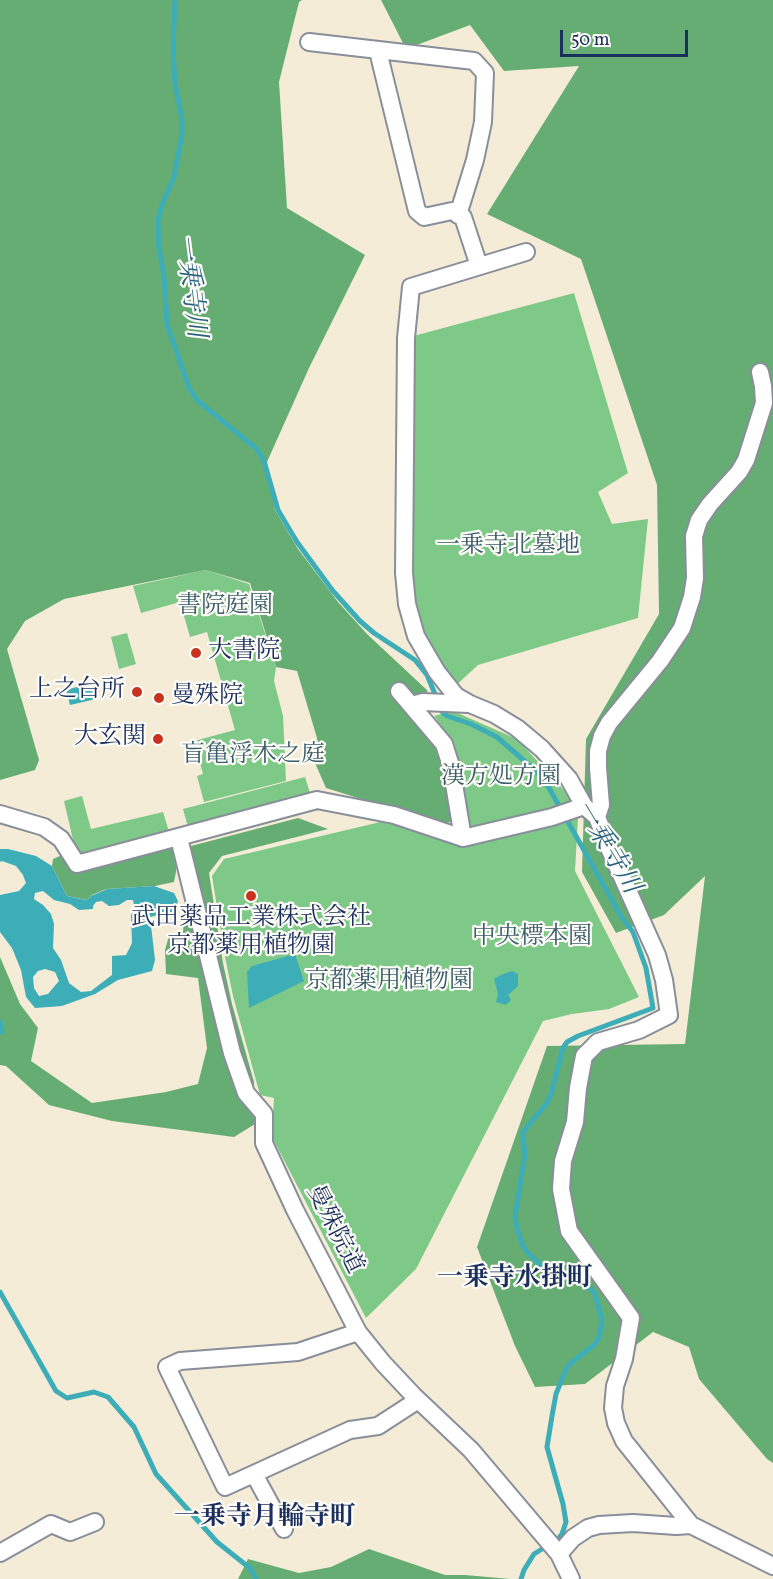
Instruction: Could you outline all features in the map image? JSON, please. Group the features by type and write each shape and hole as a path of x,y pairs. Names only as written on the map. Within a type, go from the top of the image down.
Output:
{"street":[{"path":"309,42 474,61 485,72 483,122 475,160 459,214"},
{"path":"378,51 417,211 424,217 452,211 463,217 479,266"},
{"path":"526,252 411,287 406,338 404,573 407,604 417,636 437,672 456,696 517,728 542,749 569,779 591,811 657,955 664,980 669,1015 639,1030 598,1042 584,1056 575,1122 563,1161 561,1189 564,1209 569,1231 631,1318 624,1359 615,1386 613,1408 616,1423 624,1441 691,1525 773,1566"},
{"path":"0,814 44,827 61,839 77,864 317,800 394,815 464,838 552,817 591,811 601,805 598,751 602,736 609,723 660,661 682,628 692,597 695,578 694,536 699,520 739,472 746,460 764,403 760,372"},
{"path":"399,691 417,704 444,744 451,766 464,838"},
{"path":"417,704 470,704"},
{"name":"曼殊院道","path":"180,838 232,1053 246,1093 264,1114 264,1143 295,1210 358,1332 418,1400 471,1450 558,1552 571,1579"},
{"path":"358,1332 298,1352 180,1361 167,1367 225,1487 350,1430 378,1426 418,1400"},
{"path":"254,1474 284,1529"},
{"path":"0,1553 51,1524 70,1532 95,1522"},
{"path":"558,1552 588,1528 599,1525 633,1523 691,1525"}],"green space":[{"path":"0,0 302,0 299,2 279,82 287,208 365,255 309,368 267,462 275,510 298,549 338,602 367,634 428,691 404,707 444,754 455,819 444,825 326,788 312,756 317,738 297,671 276,667 250,583 206,570 64,599 25,621 7,649 39,760 35,770 0,780"},
{"path":"381,0 773,0 773,1463 767,1459 699,1379 689,1347 653,1332 585,1384 535,1387 515,1346 477,1247 547,1046 685,1044 705,876 664,915 616,933 582,872 586,739 659,614 657,485 581,259 487,214 579,66 504,71 470,25 406,49"},
{"name":"一乗寺北墓地","path":"574,293 628,473 598,492 612,524 648,519 638,618 478,665 451,690 407,604 406,338"},
{"path":"206,570 249,584 276,667 274,681 283,716 286,781 204,802 197,776 203,774 194,741 235,730 207,632 190,637 180,602 141,613 133,586"},
{"path":"127,633 136,664 119,669 111,637"},
{"name":"漢方処方園","path":"453,711 517,739 575,802 470,828 454,743 434,716"},
{"path":"305,777 311,796 188,827 183,809"},
{"path":"82,796 91,829 163,812 169,832 78,854 64,801"},
{"path":"298,818 328,829 222,856 209,873 223,963 254,1082 255,1124 234,1137 112,1121 49,1105 6,1066 0,1065 0,957 20,1004 38,1028 31,1061 92,1103 166,1092 198,1084 207,1048 198,978 166,974 165,950 169,936 183,932 191,846"},
{"name":"京都薬用植物園","path":"578,818 575,871 639,997 609,1009 543,1021 416,1269 366,1318 272,1137 274,1098 260,1095 233,996 212,876 224,859 393,819 462,845"},
{"path":"167,847 173,849 176,859 174,882 155,886 106,889 92,895 87,900 67,896 52,866 53,859 62,855 67,858"},
{"path":"369,1549 445,1575 511,1579 238,1579 248,1559 299,1573 331,1567"}],"water":[{"path":"91,683 96,699 70,705 66,690"},
{"path":"0,849 36,856 52,866 67,896 81,899 87,900 107,889 154,886 174,893 178,901 175,911 150,917 155,960 152,971 118,980 95,994 62,1006 35,1008 26,997 21,970 12,948 0,932 0,895 19,891 26,883 16,866 0,862","holes":["43,891 54,900 70,904 79,910 93,909 96,902 102,901 109,906 133,900 132,943 126,955 112,956 112,975 91,991 81,992 69,983 61,960 53,948 54,924 51,914 34,899 35,893","45,969 55,972 59,981 48,994 39,996 34,988 33,977 38,971"]},
{"path":"295,954 304,981 249,1008 247,972 252,966"},
{"path":"512,971 518,974 518,986 508,995 511,1000 506,1005 496,1002 498,994 494,979"}],"waterway":[{"name":"一乗寺川","path":"175,0 173,49 182,134 174,177 161,207 158,221 159,249 164,276 167,324 189,388 198,401 257,449 264,461 278,510 297,542 333,591 360,621 415,660 427,675 443,713 497,737 537,772 549,788 622,918 633,932 646,968 653,1008 567,1042 563,1048 547,1103 523,1132 525,1153 515,1217 522,1244 545,1269 577,1280 591,1289 595,1294 602,1320 599,1338 594,1345 566,1369 556,1394 552,1416 547,1447 566,1522 558,1539 534,1554 521,1579"},
{"path":"0,1022 2,1032"},
{"path":"0,1292 56,1391 67,1398 94,1392 108,1397 134,1427 156,1474 217,1542 251,1569 256,1579"}],"place":[{"name":"大書院","path":"196,653"},
{"name":"上之台所","path":"137,692"},
{"name":"曼殊院","path":"159,698"},
{"name":"大玄関","path":"158,739"},
{"name":"武田薬品工業株式会社 京都薬用植物園","path":"251,896"}],"district":[{"name":"一乗寺水掛町","path":"515,1280"},
{"name":"一乗寺月輪寺町","path":"265,1519"}],"park label":[{"name":"書院庭園","path":"225,608"},
{"name":"盲亀浮木之庭","path":"253,757"},
{"name":"中央標本園","path":"532,939"}]}
